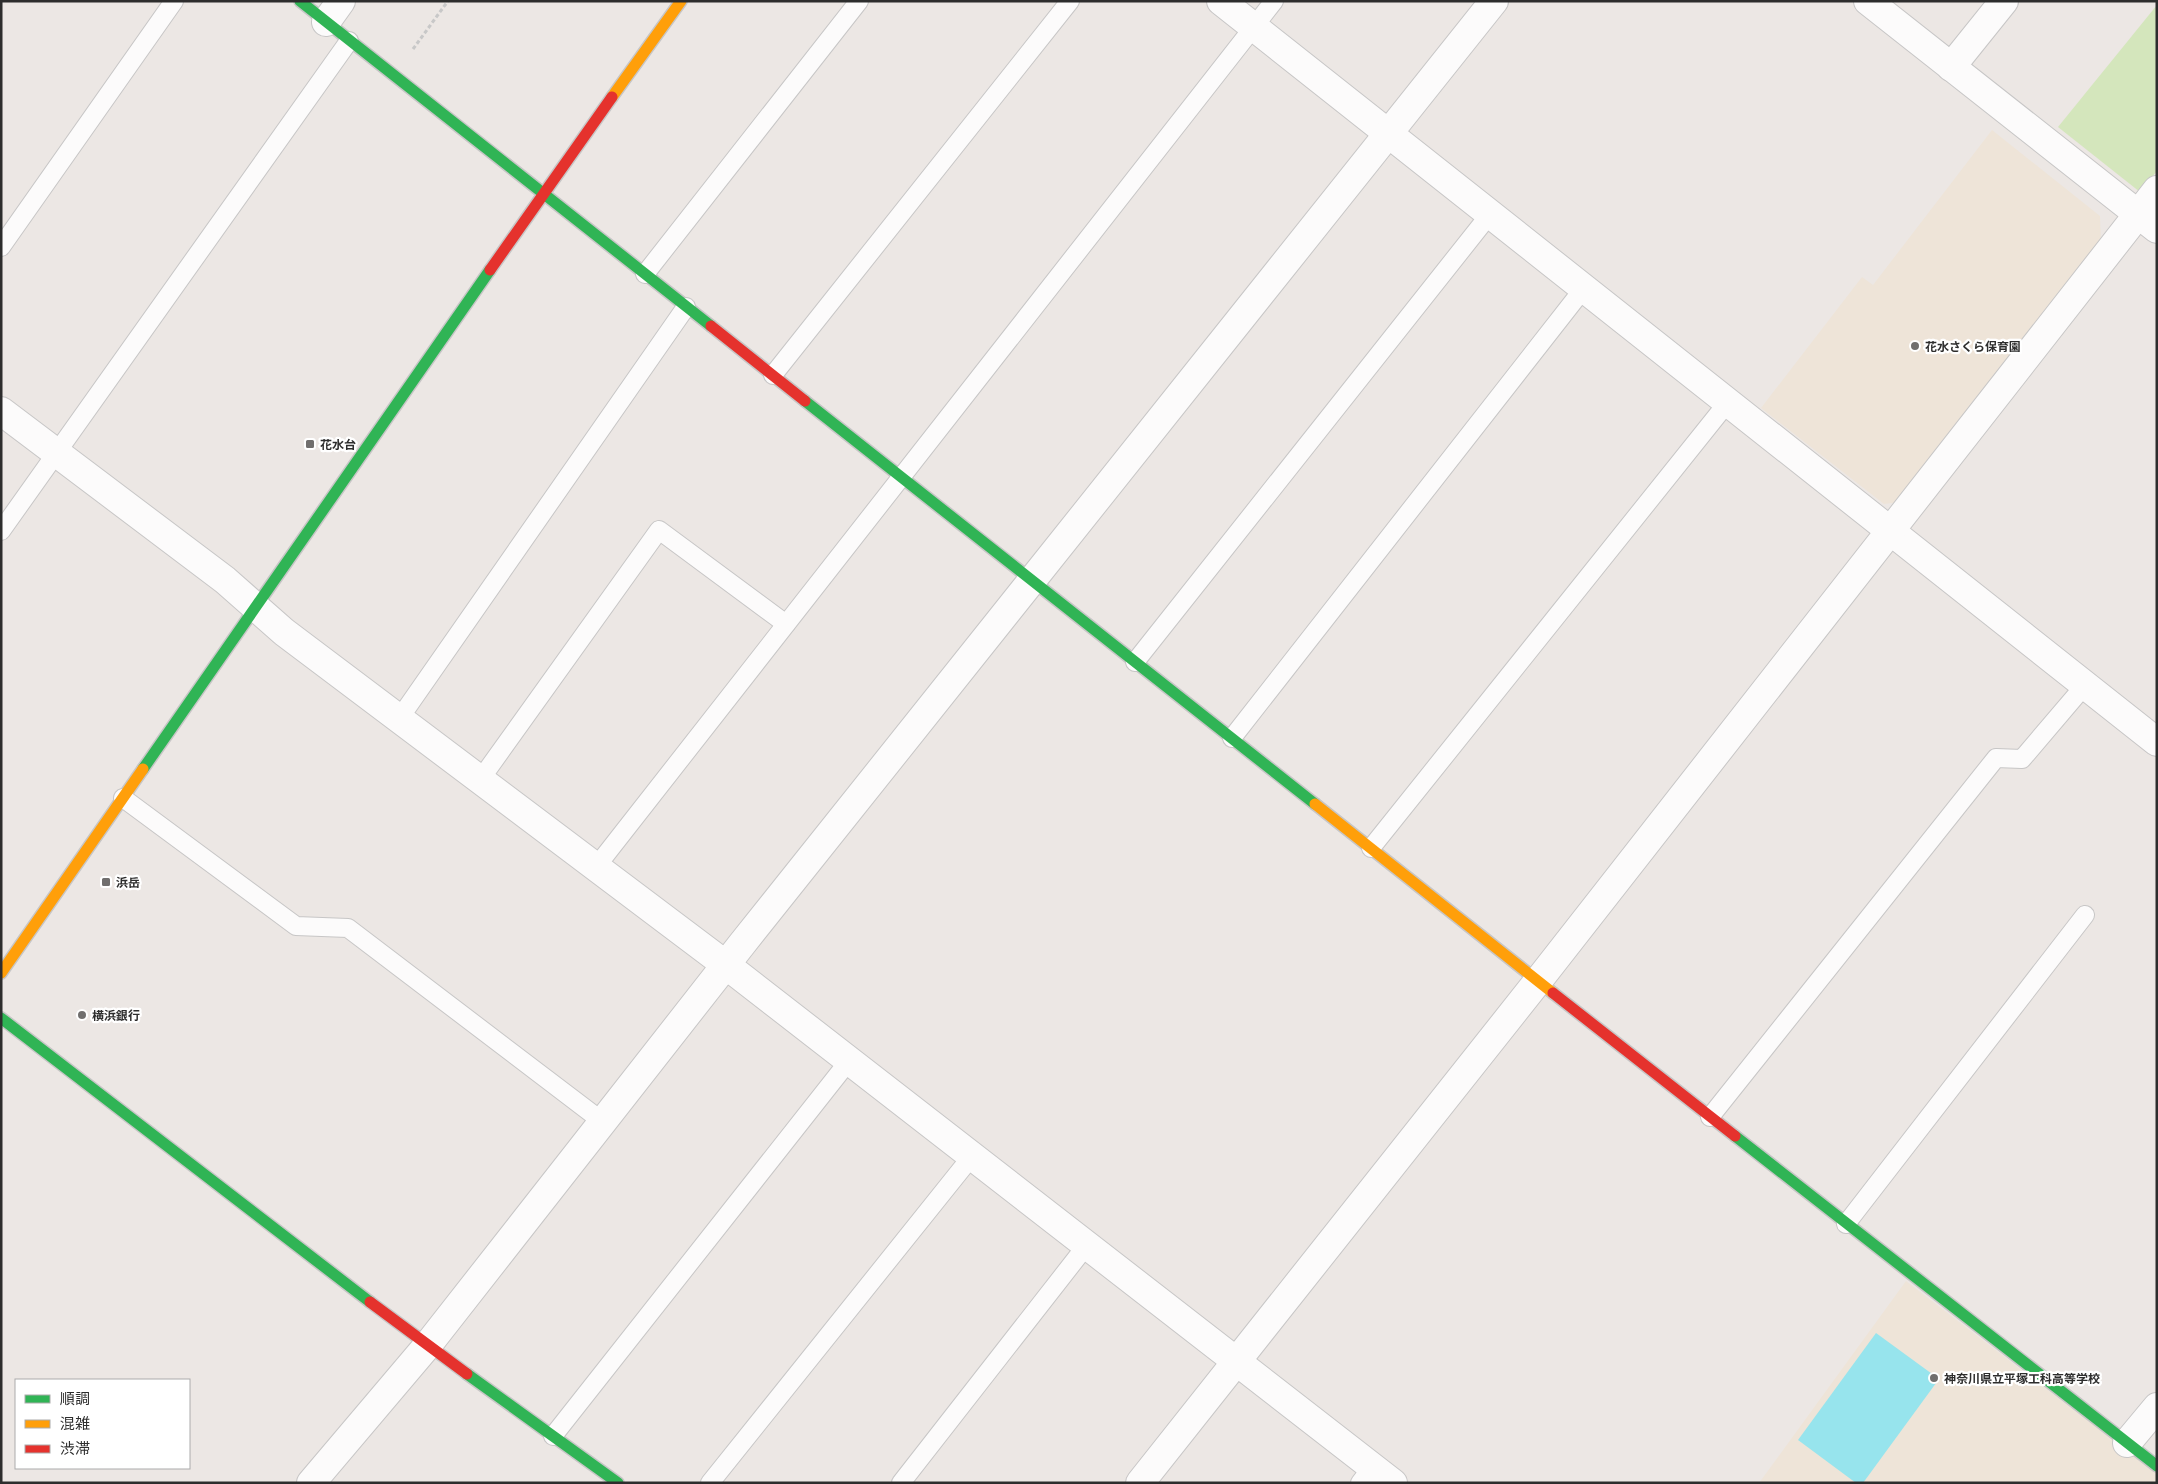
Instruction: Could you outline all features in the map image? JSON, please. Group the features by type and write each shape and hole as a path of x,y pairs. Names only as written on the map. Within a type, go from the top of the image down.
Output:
{"street":[{"path":"300,1 333,12 349,41 1034,580 1710,1117 2157,1466"},
{"path":"1,973 544,193 681,1"},
{"path":"1221,1 2157,742"},
{"path":"311,1483 427,1346 726,966 1494,1"},
{"path":"1868,1 2147,222"},
{"path":"1951,67 2004,1"},
{"path":"1140,1483 1538,981 1890,531 2147,222 2157,190"},
{"path":"1,412 225,580 284,632 726,966 972,1156 1237,1362 1375,1477"},
{"path":"1,1018 427,1346 618,1483"},
{"path":"2127,1443 2157,1407"}],"lane":[{"path":"1,247 174,1"},
{"path":"645,274 859,1"},
{"path":"773,375 1070,1"},
{"path":"596,868 1274,1"},
{"path":"1,531 349,41"},
{"path":"1135,662 1490,214"},
{"path":"1232,738 1584,288"},
{"path":"400,719 686,307"},
{"path":"1371,848 1728,402"},
{"path":"480,780 659,530 786,624"},
{"path":"1710,1117 1996,758 2022,759 2085,685"},
{"path":"123,798 296,926 348,928 603,1122"},
{"path":"1846,1224 2085,915"},
{"path":"553,1436 848,1062"},
{"path":"710,1483 972,1156"},
{"path":"901,1483 1086,1246"}],"path":[{"path":"409,54 448,1"}],"shaded area":[{"name":"花水さくら保育園","path":"1992,130 2100,216 2101,244 1900,502 1884,504 1761,408 1862,277 1873,285"},
{"name":"神奈川県立平塚工科高等学校","path":"1906,1281 2157,1474 2157,1483 1759,1483"}],"green space":[{"path":"2157,5 2157,171 2140,192 2058,127"}],"water":[{"path":"1876,1333 1939,1379 1863,1483 1856,1483 1798,1440"}],"traffic: fast":[{"path":"300,1 711,326"},
{"path":"143,769 490,270"},
{"path":"805,401 1315,804"},
{"path":"1,1018 370,1302"},
{"path":"1735,1136 2157,1466"},
{"path":"467,1374 618,1483"}],"traffic: slow":[{"path":"612,97 681,1"},
{"path":"1,973 143,769"},
{"path":"1315,804 1553,993"}],"traffic: jam":[{"path":"490,270 612,97"},
{"path":"711,326 805,401"},
{"path":"1553,993 1735,1136"},
{"path":"370,1302 467,1374"}],"place":[{"name":"花水さくら保育園","path":"1915,346"},
{"name":"花水台","path":"310,444"},
{"name":"浜岳","path":"106,882"},
{"name":"横浜銀行","path":"82,1015"},
{"name":"神奈川県立平塚工科高等学校","path":"1934,1378"}]}
